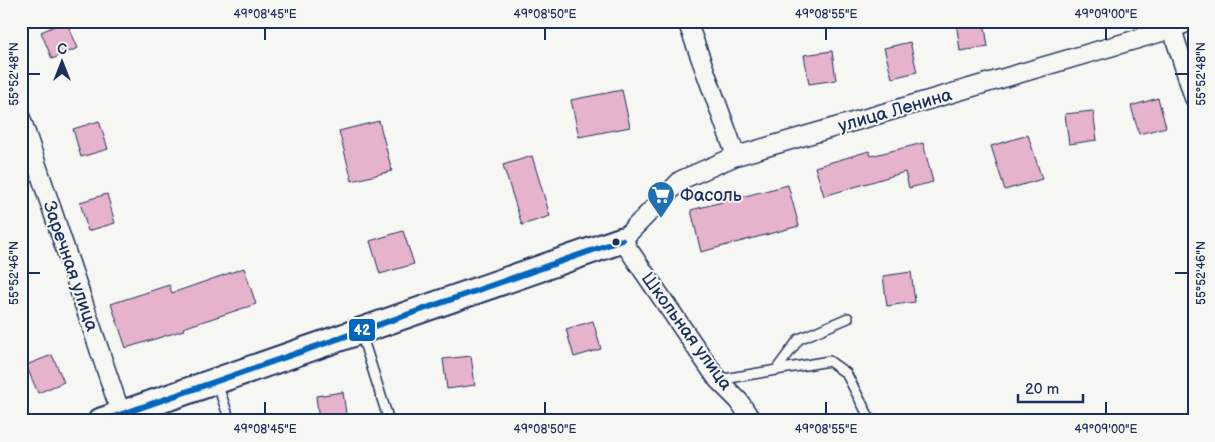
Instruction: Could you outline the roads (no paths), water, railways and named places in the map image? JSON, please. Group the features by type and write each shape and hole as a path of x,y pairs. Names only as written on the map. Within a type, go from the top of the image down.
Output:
{"street":[{"path":"687,21 736,156"},
{"path":"1182,24 1194,98"},
{"name":"улица Ленина","path":"622,240 680,180 736,156 1182,24"},
{"name":"Заречная улица","path":"21,118 125,414"},
{"path":"125,414 622,240"},
{"name":"Школьная улица","path":"622,240 718,380 739,401 752,421"}],"lane":[{"path":"776,370 800,339 848,318"},
{"path":"360,331 389,421"},
{"path":"718,380 829,361 846,373 871,421"},
{"path":"216,381 230,421"}],"place":[{"name":"Фасоль","path":"661,219"}]}
